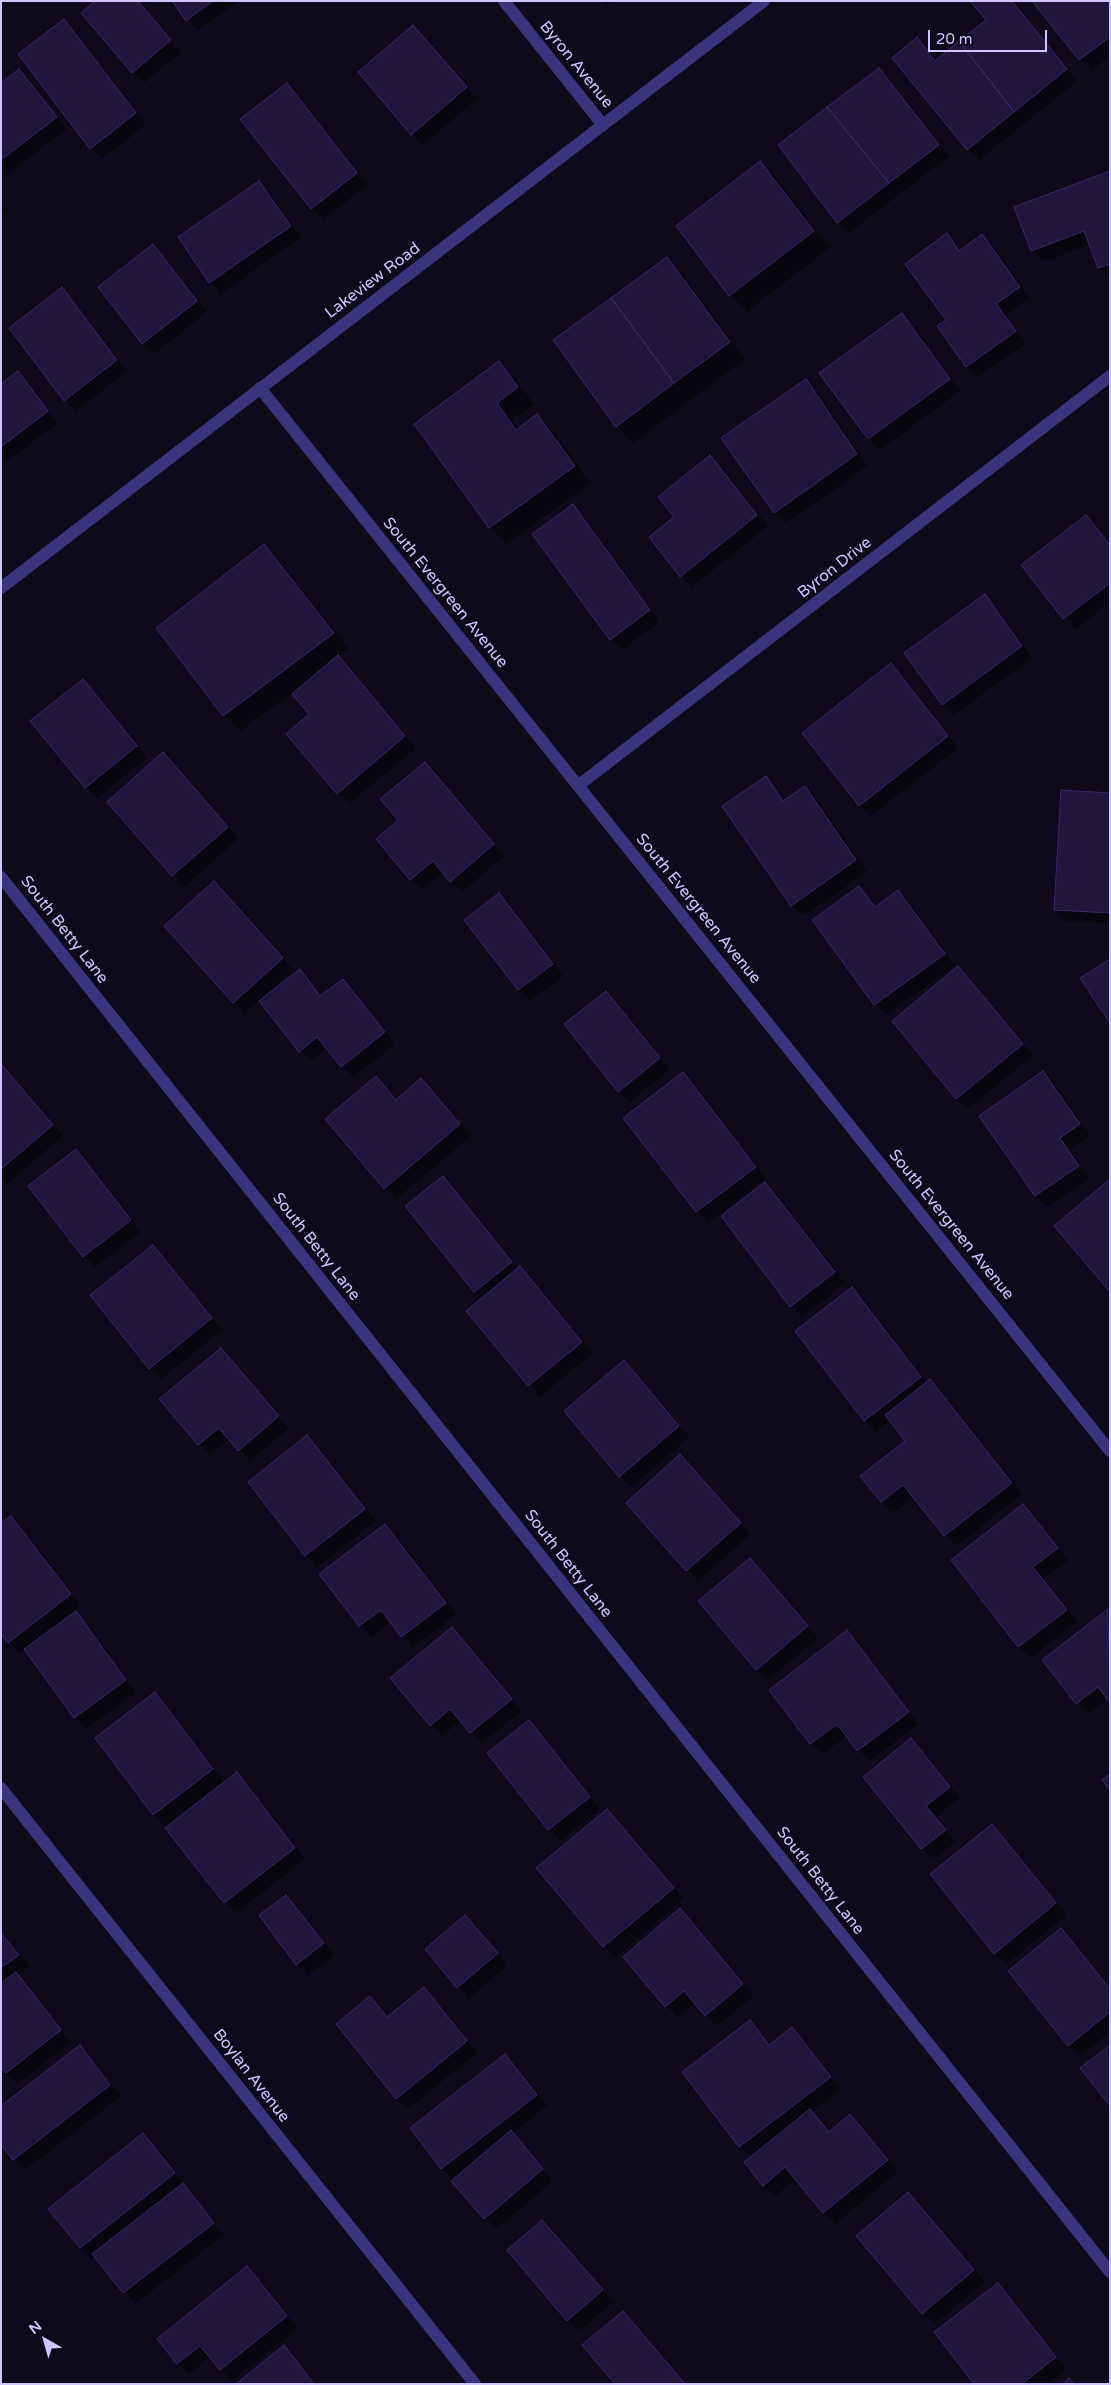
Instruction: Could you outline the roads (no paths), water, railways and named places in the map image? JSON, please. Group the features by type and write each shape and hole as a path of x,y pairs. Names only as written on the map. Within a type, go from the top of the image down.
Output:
{"street":[{"name":"Byron Avenue","path":"504,1 603,125"},
{"name":"Lakeview Road","path":"1,588 764,1"},
{"name":"Byron Drive","path":"579,785 1110,376"},
{"name":"South Evergreen Avenue","path":"260,388 1110,1451"},
{"name":"South Betty Lane","path":"1,877 1110,2272"},
{"name":"Boylan Avenue","path":"1,1788 475,2384"}]}
